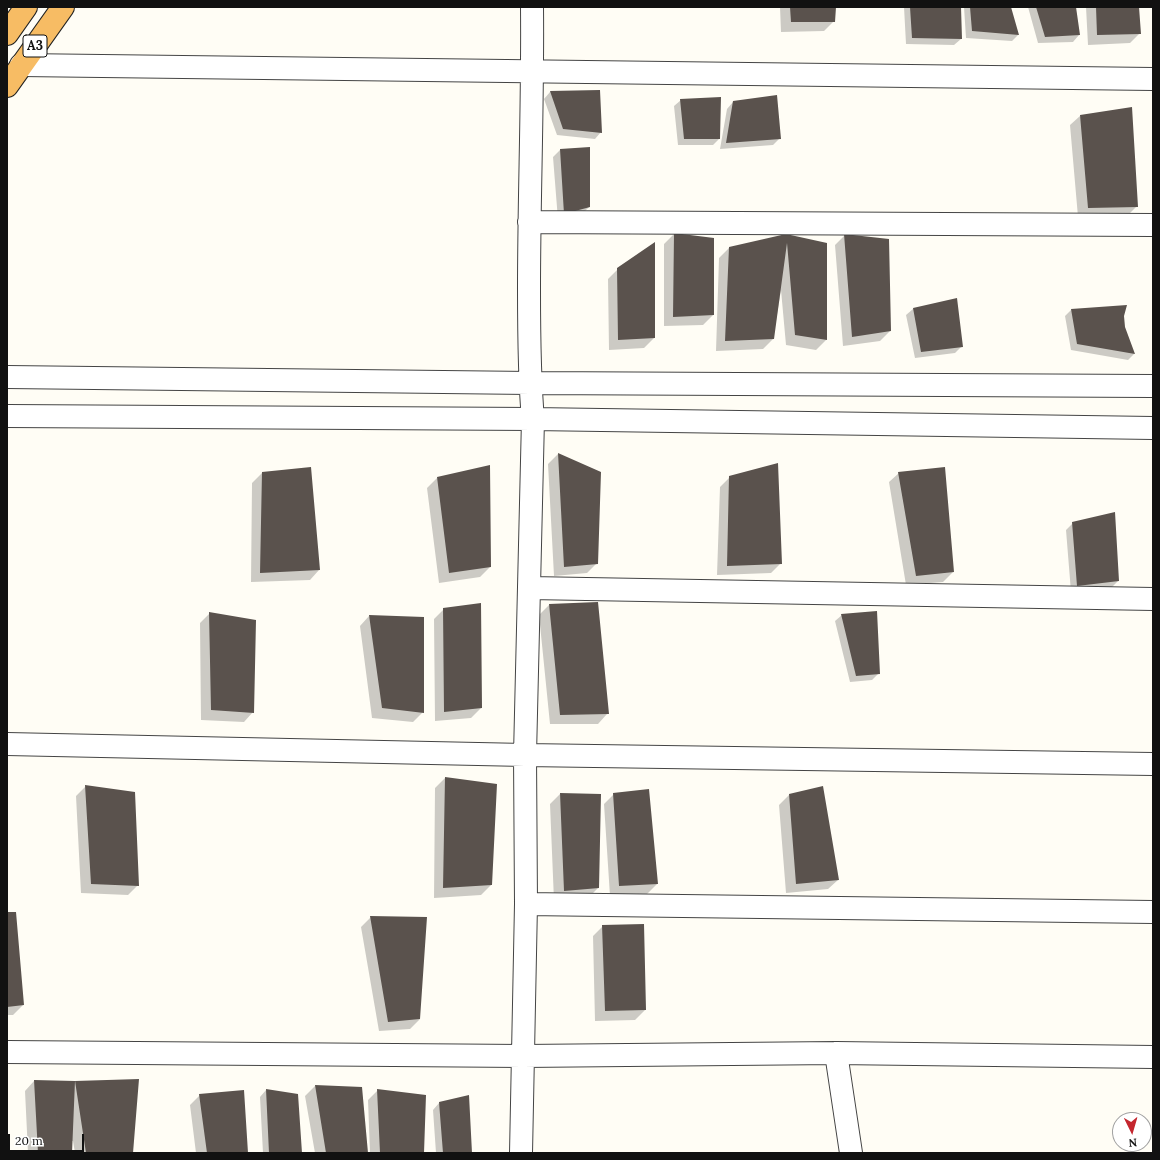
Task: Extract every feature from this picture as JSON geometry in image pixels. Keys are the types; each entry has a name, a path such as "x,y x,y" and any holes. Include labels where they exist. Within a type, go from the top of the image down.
{"highway":[{"name":"A3","path":"7,34 26,7"},
{"name":"A3","path":"7,86 63,7"}],"street":[{"path":"521,1153 526,904 525,755 533,419 530,383 529,222 532,7"},
{"path":"21,65 1153,79"},
{"path":"529,222 1153,225"},
{"path":"7,377 530,383 1153,386"},
{"path":"7,416 533,419 1153,428"},
{"path":"530,588 1153,599"},
{"path":"7,744 525,755 1153,764"},
{"path":"526,904 1153,912"},
{"path":"7,1052 523,1056 836,1053 1153,1057"},
{"path":"836,1053 851,1153"}],"building":[{"path":"790,7 836,7 835,22 791,22"},
{"path":"910,7 961,7 962,39 912,38"},
{"path":"970,7 1011,7 1019,35 972,31"},
{"path":"1036,7 1076,7 1080,35 1045,37"},
{"path":"1096,7 1139,7 1141,34 1097,35"},
{"path":"600,90 602,133 563,129 550,91"},
{"path":"777,95 781,139 726,143 733,101"},
{"path":"721,97 720,139 684,139 680,99"},
{"path":"1132,107 1138,207 1088,208 1080,115"},
{"path":"590,147 590,207 564,214 560,149"},
{"path":"674,233 714,238 714,315 673,317"},
{"path":"786,234 827,243 827,340 795,335 787,243 774,339 725,341 729,247"},
{"path":"844,234 889,239 891,331 852,337"},
{"path":"655,242 655,338 618,340 617,268"},
{"path":"957,298 963,347 921,352 913,308"},
{"path":"1127,305 1124,316 1125,327 1135,354 1077,344 1071,309"},
{"path":"558,453 601,472 598,564 564,567"},
{"path":"778,463 782,564 727,566 729,476"},
{"path":"490,465 491,567 449,573 437,477"},
{"path":"311,467 320,570 260,573 262,472"},
{"path":"945,467 954,572 916,576 898,472"},
{"path":"1115,512 1119,581 1077,586 1072,522"},
{"path":"598,602 609,714 560,715 549,604"},
{"path":"481,603 482,708 444,712 443,608"},
{"path":"877,611 880,674 856,676 841,614"},
{"path":"209,612 256,620 254,713 211,710"},
{"path":"369,615 424,617 424,713 382,708"},
{"path":"445,777 497,784 492,885 443,888"},
{"path":"85,785 135,792 139,886 91,884"},
{"path":"823,786 839,880 796,884 789,794"},
{"path":"649,789 658,884 619,886 613,793"},
{"path":"560,793 601,794 599,888 564,891"},
{"path":"7,912 16,912 24,1005 7,1007"},
{"path":"370,916 427,917 420,1019 388,1022"},
{"path":"644,924 646,1010 605,1011 602,925"},
{"path":"139,1079 133,1153 86,1153 75,1081"},
{"path":"34,1080 75,1081 72,1153 38,1153"},
{"path":"315,1085 362,1087 368,1153 326,1153"},
{"path":"266,1089 298,1094 302,1153 269,1153"},
{"path":"377,1089 426,1095 424,1153 380,1153"},
{"path":"244,1090 248,1153 207,1153 199,1094"},
{"path":"469,1095 472,1153 443,1153 439,1102"}]}
